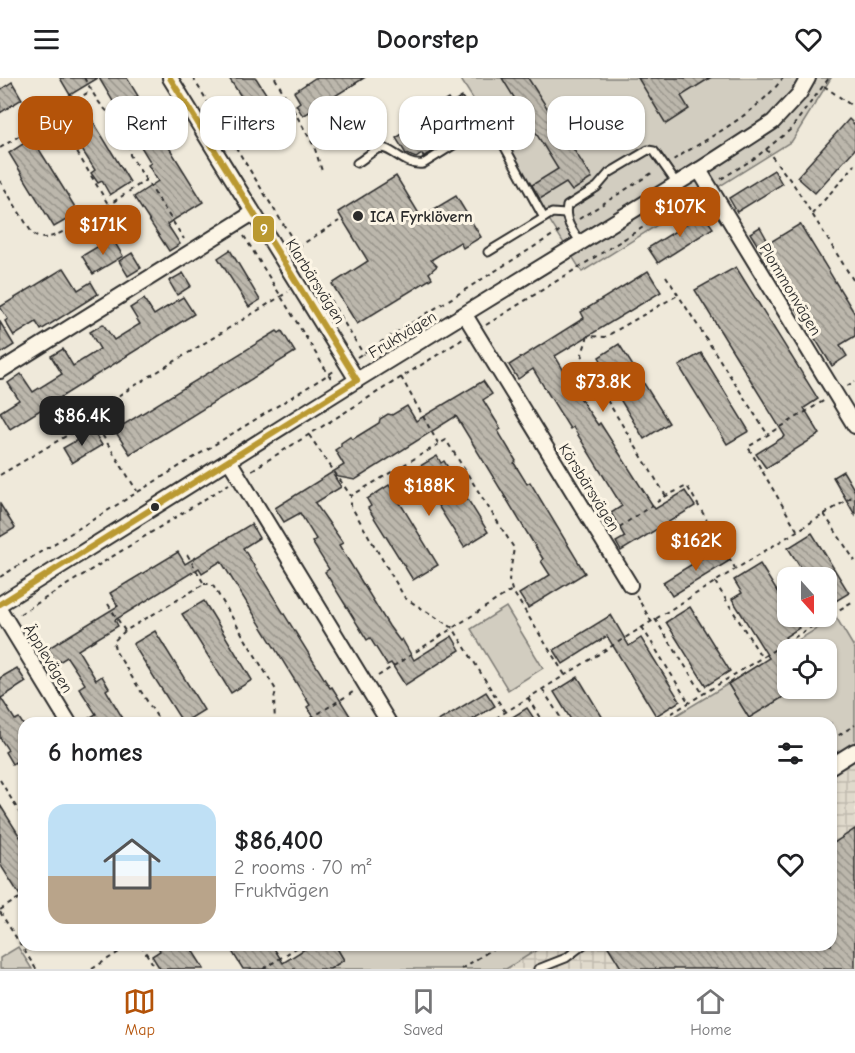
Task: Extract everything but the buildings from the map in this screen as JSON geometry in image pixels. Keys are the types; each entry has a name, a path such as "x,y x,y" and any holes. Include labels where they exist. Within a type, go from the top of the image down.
{"street":[{"name":"Klarbärsvägen","path":"170,78 357,380"},
{"name":"Fruktvägen","path":"0,604 230,462 357,380 699,170 772,122 799,94 808,78"},
{"name":"Plommonvägen","path":"699,170 855,426"},
{"path":"0,371 253,213"},
{"name":"Körsbärsvägen","path":"465,315 630,585"},
{"path":"230,462 385,717"},
{"name":"Äpplevägen","path":"4,616 65,717"},
{"path":"837,762 855,751"}],"lane":[{"path":"357,163 380,148 387,148 405,162 423,164 484,126 502,142 544,218"},
{"path":"581,243 569,225 565,214 567,206 597,187 609,173 648,150 654,151 677,184"},
{"path":"488,252 552,213 565,214"},
{"path":"538,969 566,958 575,951"}],"path":[{"path":"84,78 102,106 123,127 129,141 130,155 191,252"},
{"path":"194,78 364,353 372,371"},
{"path":"275,78 314,146 321,171"},
{"path":"0,577 740,118 763,100 783,78"},
{"path":"4,616 240,478 766,150 790,130 829,78"},
{"path":"824,86 855,108"},
{"path":"82,96 92,90"},
{"path":"0,148 18,137"},
{"path":"76,150 108,204"},
{"path":"766,150 794,185 855,283"},
{"path":"812,214 855,165"},
{"path":"0,181 32,233 36,237 43,238 60,233 146,180"},
{"path":"298,247 339,221"},
{"path":"236,224 340,392"},
{"path":"666,276 768,435"},
{"path":"0,475 93,420 108,402 298,286"},
{"path":"666,496 592,378 582,354 588,336 605,337 678,295"},
{"path":"401,378 439,445"},
{"path":"798,530 748,447 855,381"},
{"path":"93,420 137,491"},
{"path":"309,435 351,496 351,506 405,598 453,628 505,712"},
{"path":"351,496 446,440 514,548 509,580 512,590 566,675"},
{"path":"602,538 666,496 687,486 736,569"},
{"path":"497,717 855,495"},
{"path":"824,514 855,561"},
{"path":"187,554 204,584"},
{"path":"715,582 762,658"},
{"path":"157,717 116,652 113,642 124,631 204,584 212,584 276,690 275,717"},
{"path":"630,585 651,621"},
{"path":"313,717 512,590"},
{"path":"666,717 855,600"},
{"path":"108,604 124,631"},
{"path":"655,619 703,694"},
{"path":"642,627 689,703"},
{"path":"542,689 560,717"},
{"path":"528,698 539,717"},
{"path":"837,736 855,725"},
{"path":"0,780 18,810"},
{"path":"18,899 0,911 18,940"},
{"path":"25,951 36,969"},
{"path":"92,969 120,951"},
{"path":"145,951 156,969"},
{"path":"263,969 292,951"},
{"path":"461,969 490,951"}],"shaded area":[{"path":"460,78 831,78 792,141 582,272 505,150 535,150 535,96 471,96"},
{"path":"506,607 543,668 508,690 471,629"},
{"path":"837,619 855,649 855,751 837,762 837,717 751,717 780,699 837,699 837,639 800,639 820,627 837,627"},
{"path":"728,684 748,717 676,717"},
{"path":"855,751 855,969 506,969 535,951 837,951 837,762"},
{"path":"18,947 18,951 21,951 32,969 0,969 0,958"},
{"path":"339,951 535,951 506,969 330,969 344,960"}],"transit line":[{"name":"9","path":"170,78 357,380"},
{"name":"9","path":"0,604 357,380"}],"place":[{"name":"ICA Fyrklövern","path":"358,216"}]}
